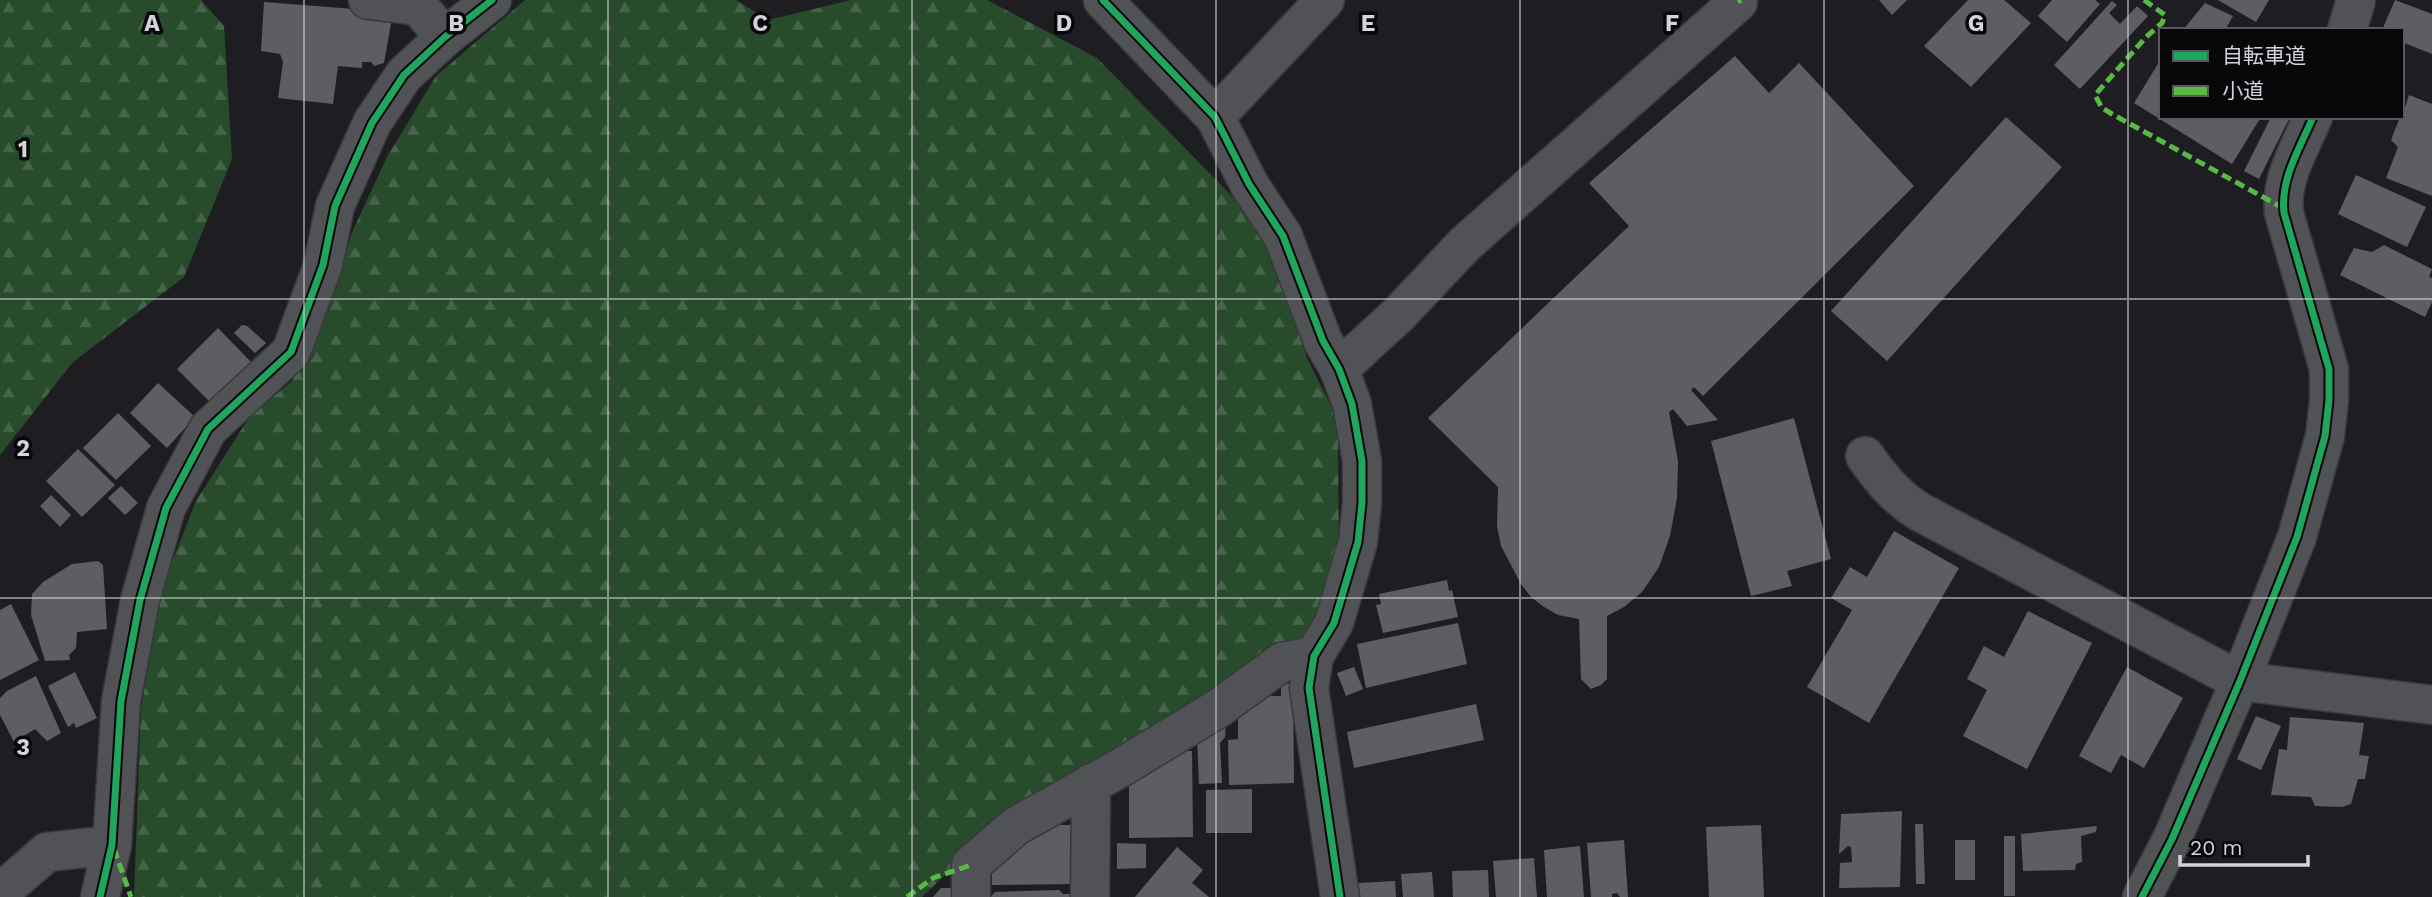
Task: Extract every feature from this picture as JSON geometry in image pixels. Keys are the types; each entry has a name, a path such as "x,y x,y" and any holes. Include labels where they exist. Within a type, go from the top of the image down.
{"street":[{"path":"368,0 418,6 445,37"},
{"path":"100,897 113,845 121,701 140,600 166,508 208,429 291,352 323,265 335,206 372,123 404,75 445,37 492,0"},
{"path":"1103,0 1215,117 1249,184 1283,236 1323,341 1339,369 1352,404 1362,461 1358,542 1334,623 1314,656 1309,688 1340,897"},
{"path":"1215,117 1325,0"},
{"path":"2348,28 2356,0"},
{"path":"1339,369 1398,315 1465,244 1738,2"},
{"path":"2142,897 2172,839 2240,681 2297,537 2326,424 2329,369 2282,198 2285,184 2312,119"},
{"path":"1865,456 1879,477 1899,498 1920,512 2240,681 2432,705"},
{"path":"971,897 971,865 1016,826 1122,767 1219,708 1282,662 1314,656"},
{"path":"1090,897 1091,783"},
{"path":"0,893 47,852 113,845"}],"green space":[{"path":"0,0 201,0 224,26 232,159 184,277 73,362 0,455"},
{"path":"525,0 736,0 768,20 851,0 987,0 1097,58 1266,231 1307,358 1338,420 1339,561 1310,631 1250,679 967,854 922,897 134,897 141,708 162,587 196,501 250,416 292,381 324,315 353,230 387,157 436,76"}],"building":[{"path":"1879,0 1907,0 1892,15"},
{"path":"1968,0 2004,0 2031,23 1971,87 1924,46"},
{"path":"2052,0 2095,0 2100,4 2067,42 2038,16"},
{"path":"2218,0 2269,0 2256,22"},
{"path":"2395,0 2432,14 2432,54 2404,43 2404,28 2383,28"},
{"path":"2112,1 2117,5 2109,13 2120,24 2137,6 2148,16 2080,89 2054,65"},
{"path":"264,2 393,12 384,63 374,66 371,62 362,62 362,68 338,66 333,104 278,98 283,62 280,54 261,51"},
{"path":"2205,3 2233,16 2226,28 2185,28"},
{"path":"1735,56 1769,93 1799,63 1914,186 1703,396 1694,387 1691,390 1718,420 1687,426 1673,409 1669,412 1678,461 1677,498 1670,536 1659,567 1642,592 1624,607 1607,616 1607,679 1591,689 1581,679 1579,619 1558,615 1544,607 1531,597 1521,584 1501,546 1497,526 1498,487 1428,418 1629,226 1589,183"},
{"path":"2159,62 2159,119 2134,103"},
{"path":"2409,95 2432,104 2432,196 2386,178 2398,147 2391,140 2399,119 2404,119"},
{"path":"2006,117 2062,167 1887,361 1831,311"},
{"path":"2160,119 2260,119 2232,164"},
{"path":"2270,119 2289,119 2259,179 2244,171"},
{"path":"2356,175 2426,207 2407,247 2338,214"},
{"path":"2384,245 2432,269 2429,277 2432,278 2432,302 2425,317 2340,275 2354,248 2372,252"},
{"path":"242,325 247,326 266,343 255,353 234,333"},
{"path":"218,328 251,362 211,403 177,369"},
{"path":"158,383 195,417 167,448 130,413"},
{"path":"118,413 151,446 116,480 83,448"},
{"path":"1794,418 1831,559 1787,571 1792,586 1751,596 1711,441"},
{"path":"78,449 115,485 82,517 46,481"},
{"path":"121,486 138,503 125,515 108,498"},
{"path":"51,495 71,515 60,527 40,506"},
{"path":"1894,531 1959,568 1869,723 1807,687 1852,610 1831,598 1850,567 1867,577"},
{"path":"98,561 103,565 107,629 77,632 76,648 69,655 70,660 45,661 31,615 32,594 43,582 72,564"},
{"path":"1447,580 1458,617 1383,633 1376,605 1381,604 1379,594"},
{"path":"11,604 39,660 0,680 0,610"},
{"path":"2028,611 2092,643 2027,769 1963,736 1987,690 1967,679 1984,646 2004,657"},
{"path":"1458,623 1467,664 1366,688 1357,644"},
{"path":"1354,667 1363,689 1346,696 1337,673"},
{"path":"2127,667 2183,698 2144,768 2121,755 2111,773 2079,756"},
{"path":"75,672 97,718 76,728 74,723 68,727 48,686"},
{"path":"36,676 61,733 47,741 35,729 14,742 0,715 0,698 7,691"},
{"path":"1281,684 1293,684 1294,783 1229,785 1228,740 1238,739 1238,710 1262,696 1281,696"},
{"path":"1476,704 1484,740 1354,768 1347,732"},
{"path":"2256,716 2281,726 2261,770 2237,759"},
{"path":"2290,717 2364,723 2359,755 2369,756 2365,779 2358,779 2351,804 2342,807 2315,806 2311,797 2271,795 2279,749 2287,750"},
{"path":"1226,720 1225,737 1220,743 1222,783 1199,784 1197,739"},
{"path":"1175,751 1192,751 1193,837 1129,838 1129,779"},
{"path":"1252,789 1252,833 1206,833 1206,790"},
{"path":"1902,811 1900,887 1839,888 1840,863 1852,862 1851,847 1848,846 1839,854 1841,814"},
{"path":"1915,824 1923,824 1925,884 1916,884"},
{"path":"1052,825 1077,825 1077,884 992,885 992,872 1033,833 1046,832"},
{"path":"1761,825 1764,897 1709,897 1706,827"},
{"path":"2097,826 2096,832 2081,836 2082,862 2076,864 2075,870 2023,871 2021,834"},
{"path":"2004,836 2015,836 2015,896 2004,896"},
{"path":"1624,840 1628,897 1620,897 1617,893 1612,894 1612,897 1591,897 1587,843"},
{"path":"1955,840 1975,840 1975,880 1955,880"},
{"path":"1117,843 1146,844 1146,868 1117,869"},
{"path":"1580,846 1584,897 1547,897 1544,850"},
{"path":"1177,847 1203,870 1192,883 1209,897 1135,897"},
{"path":"1534,858 1537,897 1496,897 1493,861"},
{"path":"1488,870 1489,897 1453,897 1452,871"},
{"path":"1432,872 1434,897 1403,897 1401,874"},
{"path":"1395,881 1396,897 1358,897 1358,883"},
{"path":"941,888 952,888 951,897 933,897"},
{"path":"1059,890 1063,894 1070,894 1070,897 990,897 995,892"}],"marked path":[{"path":"2144,0 2165,15 2162,23 2146,37 2095,95 2102,108 2283,208"},
{"path":"114,849 131,897"},
{"path":"907,897 933,878 971,865"}],"cycle path":[{"path":"100,897 112,845 121,701 140,600 166,508 208,429 291,352 323,265 335,206 372,123 404,75 445,37 492,0"},
{"path":"1103,0 1215,117 1249,184 1283,236 1323,341 1339,369 1352,404 1362,461 1358,542 1334,623 1314,656 1309,688 1340,897"},
{"path":"2142,897 2172,839 2240,681 2297,537 2325,436 2329,369 2284,213 2288,176 2312,119"}]}
